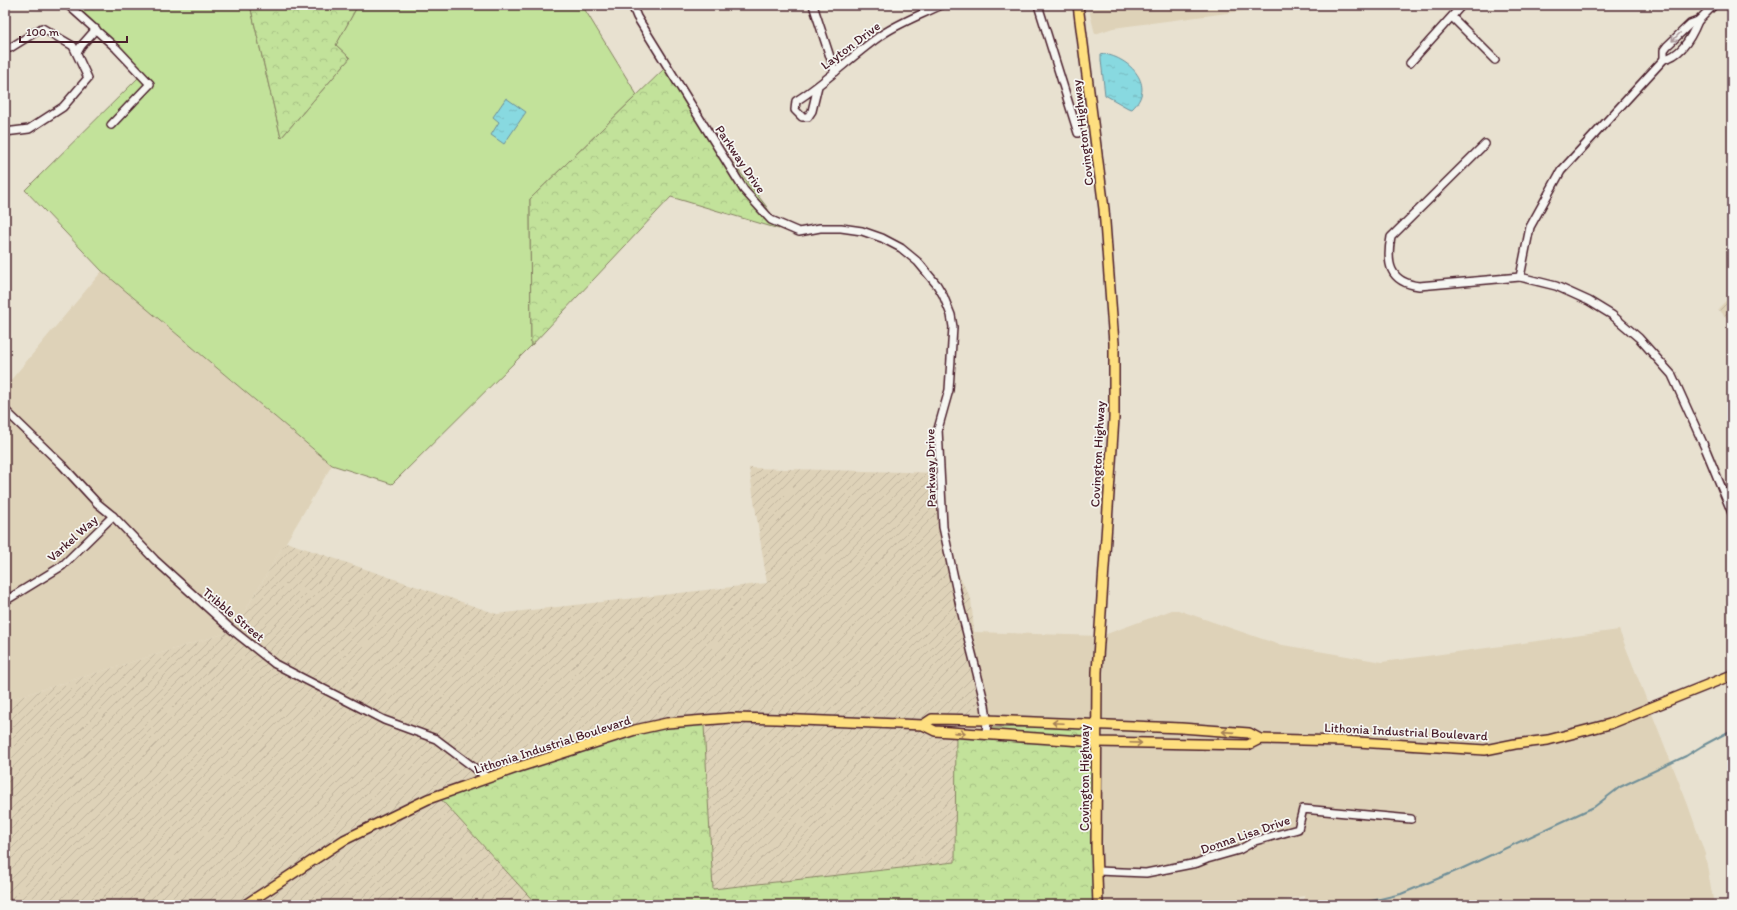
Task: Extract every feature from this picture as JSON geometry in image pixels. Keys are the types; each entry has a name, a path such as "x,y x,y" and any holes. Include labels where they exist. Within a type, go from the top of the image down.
{"main road":[{"name":"Covington Highway","path":"1078,5 1085,48 1104,209 1114,343 1114,418 1097,672 1098,905"},
{"name":"Lithonia Industrial Boulevard","path":"922,725 932,719 1182,728 1249,733 1260,739 1342,741 1485,750 1515,744 1548,740 1610,724 1732,675"},
{"name":"Lithonia Industrial Boulevard","path":"245,905 357,833 428,799 604,738 667,724 731,718 922,725 935,731 1097,742 1248,745 1260,739"}],"street":[{"path":"68,5 96,29 150,84 111,125"},
{"name":"Parkway Drive","path":"632,5 637,17 744,190 771,220 799,232 820,228 841,228 862,231 882,238 901,248 918,262 937,285 943,295 951,315 952,327 949,390 938,429 943,527 987,720 986,735"},
{"path":"813,5 835,72"},
{"name":"Layton Drive","path":"818,86 884,33 941,5"},
{"path":"1038,5 1078,133"},
{"path":"1410,63 1462,5"},
{"path":"1520,277 1530,227 1561,171 1664,59 1671,58 1692,35 1698,21 1714,5"},
{"path":"1452,17 1495,60"},
{"path":"1664,59 1664,50 1667,46 1690,24 1698,21"},
{"path":"5,48 10,48 42,28 73,46 88,78 63,107 29,129 5,132"},
{"path":"77,53 81,46 96,29"},
{"path":"1485,144 1391,237 1388,252 1390,266 1396,278 1408,285 1419,286 1520,277 1556,286 1589,301 1612,315 1639,338 1672,375 1706,450 1732,513"},
{"name":"Tribble Street","path":"5,410 62,465 97,503 113,516 155,560 225,624 275,664 384,720 436,739 488,778"},
{"name":"Varkel Way","path":"5,601 62,566 113,516"},
{"name":"Donna Lisa Drive","path":"1097,871 1146,873 1197,863 1239,850 1255,841 1298,829 1303,809 1411,820"}],"shaded area":[{"path":"1088,5 1288,5 1113,28 1095,34"},
{"path":"102,271 332,465 233,631 5,701 5,387"},
{"path":"1732,294 1732,323 1718,309"},
{"path":"749,468 943,473 948,554 971,599 981,703 956,729 955,862 713,889 704,725 437,795 537,905 5,905 5,701 233,631 286,542 497,614 767,583"},
{"path":"1172,610 1178,610 1277,644 1382,662 1619,630 1688,805 1705,854 1714,905 1305,905 1304,896 1257,905 1102,905 1097,843 1101,758 956,729 981,703 974,632 1101,636"}],"green space":[{"path":"76,5 250,5 281,138 350,58 336,45 358,5 582,5 637,95 530,199 531,346 392,484 332,465 102,271 25,190 144,72"},
{"path":"250,5 358,5 336,45 350,58 281,138"},
{"path":"666,67 682,97 766,206 779,229 671,197 531,346 530,199"},
{"path":"704,725 713,889 955,862 956,729 1097,725 1101,747 1097,843 1102,905 537,905 437,795 619,732"}],"water":[{"path":"1104,54 1123,61 1137,74 1141,83 1142,91 1139,100 1132,109 1105,95 1101,60 1101,55"},
{"path":"506,98 526,112 504,144 491,135 499,122 493,117"}],"waterway":[{"path":"1355,905 1401,894 1461,869 1594,807 1620,787 1686,756 1732,730"}]}
